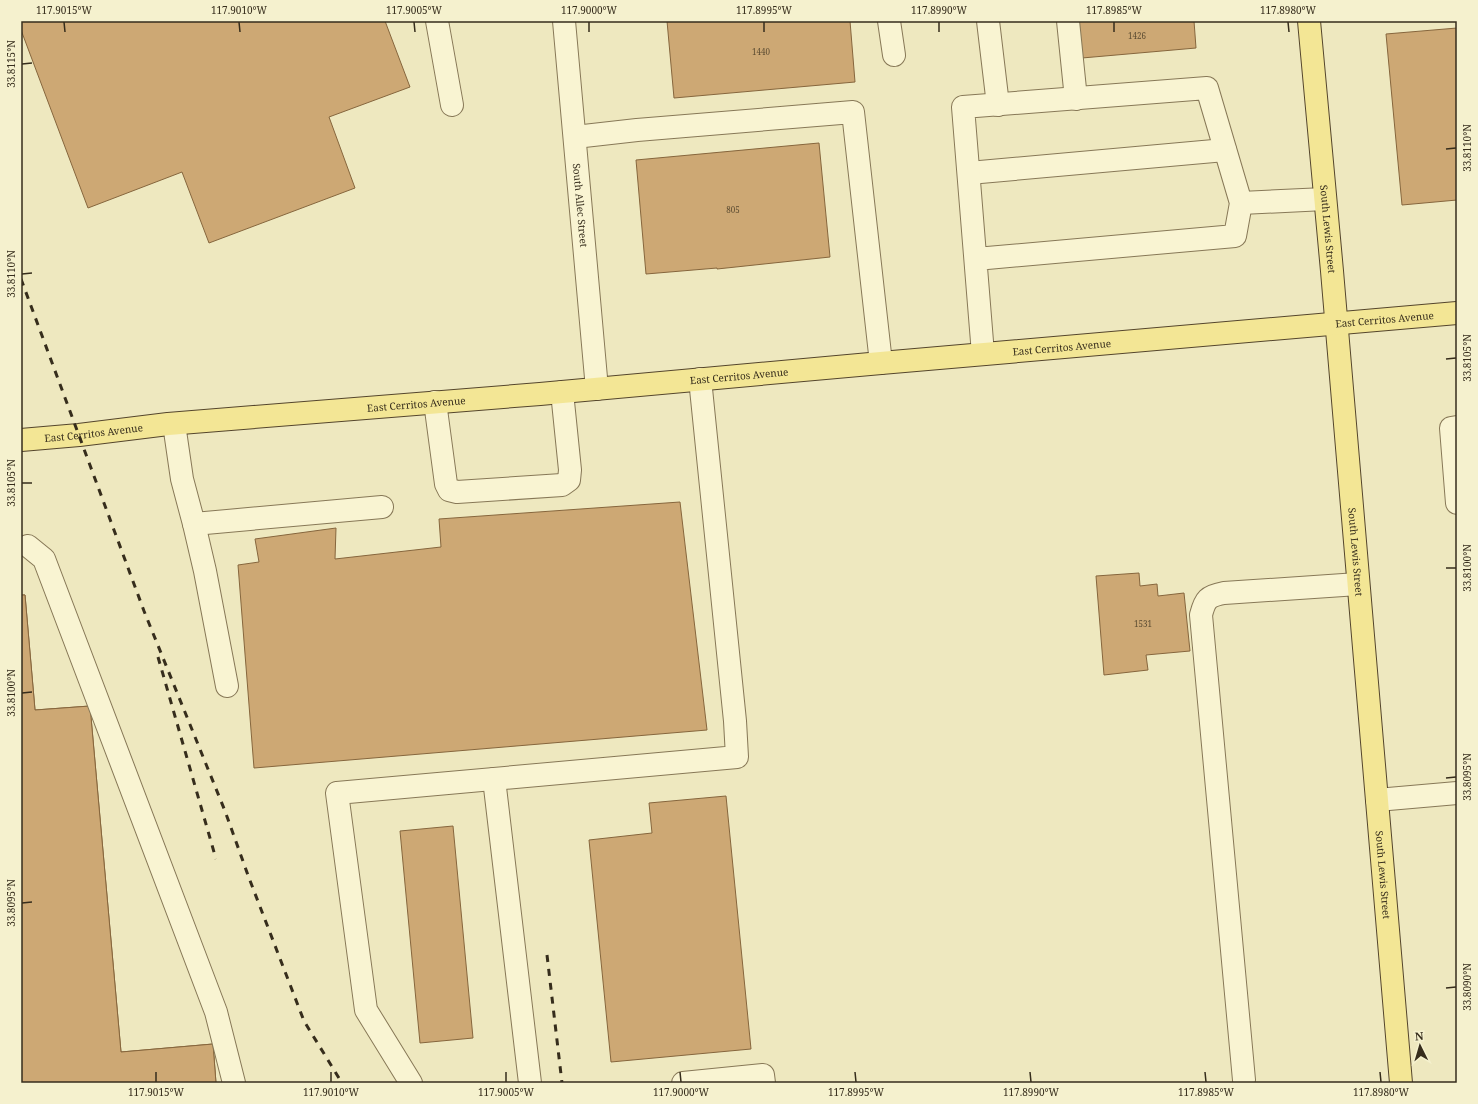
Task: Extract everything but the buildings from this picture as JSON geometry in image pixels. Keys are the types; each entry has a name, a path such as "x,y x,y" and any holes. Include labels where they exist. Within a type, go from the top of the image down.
{"main road":[{"name":"South Lewis Street","path":"1309,21 1377,800 1400,1083"},
{"name":"East Cerritos Avenue","path":"21,440 174,424 597,389 1457,312"}],"street":[{"path":"437,21 452,105"},
{"name":"South Allec Street","path":"564,21 597,389"},
{"path":"889,21 894,55"},
{"path":"988,21 998,105"},
{"path":"1068,21 1076,99"},
{"path":"976,259 1236,236 1241,203 1208,88 964,107 983,354"},
{"path":"575,138 637,130 853,112 881,363"},
{"path":"969,173 1226,150"},
{"path":"1241,203 1325,199"},
{"path":"411,1083 366,1010 337,793 737,758 735,721 700,379"},
{"path":"435,402 446,484 449,490 457,492 562,485 568,480 570,470 562,392"},
{"path":"174,424 182,479 205,571 227,686"},
{"path":"1457,428 1451,428 1457,503"},
{"path":"194,524 382,506"},
{"path":"28,546 44,559 216,1012 234,1083"},
{"path":"1244,1080 1201,615 1208,598 1224,592 1358,584"},
{"path":"494,779 530,1083"},
{"path":"1377,800 1457,793"},
{"path":"683,1083 763,1075 764,1083"}],"railway":[{"path":"21,279 144,611 225,811 304,1021 342,1083"},
{"path":"158,657 216,859"},
{"path":"547,955 562,1083"}]}
